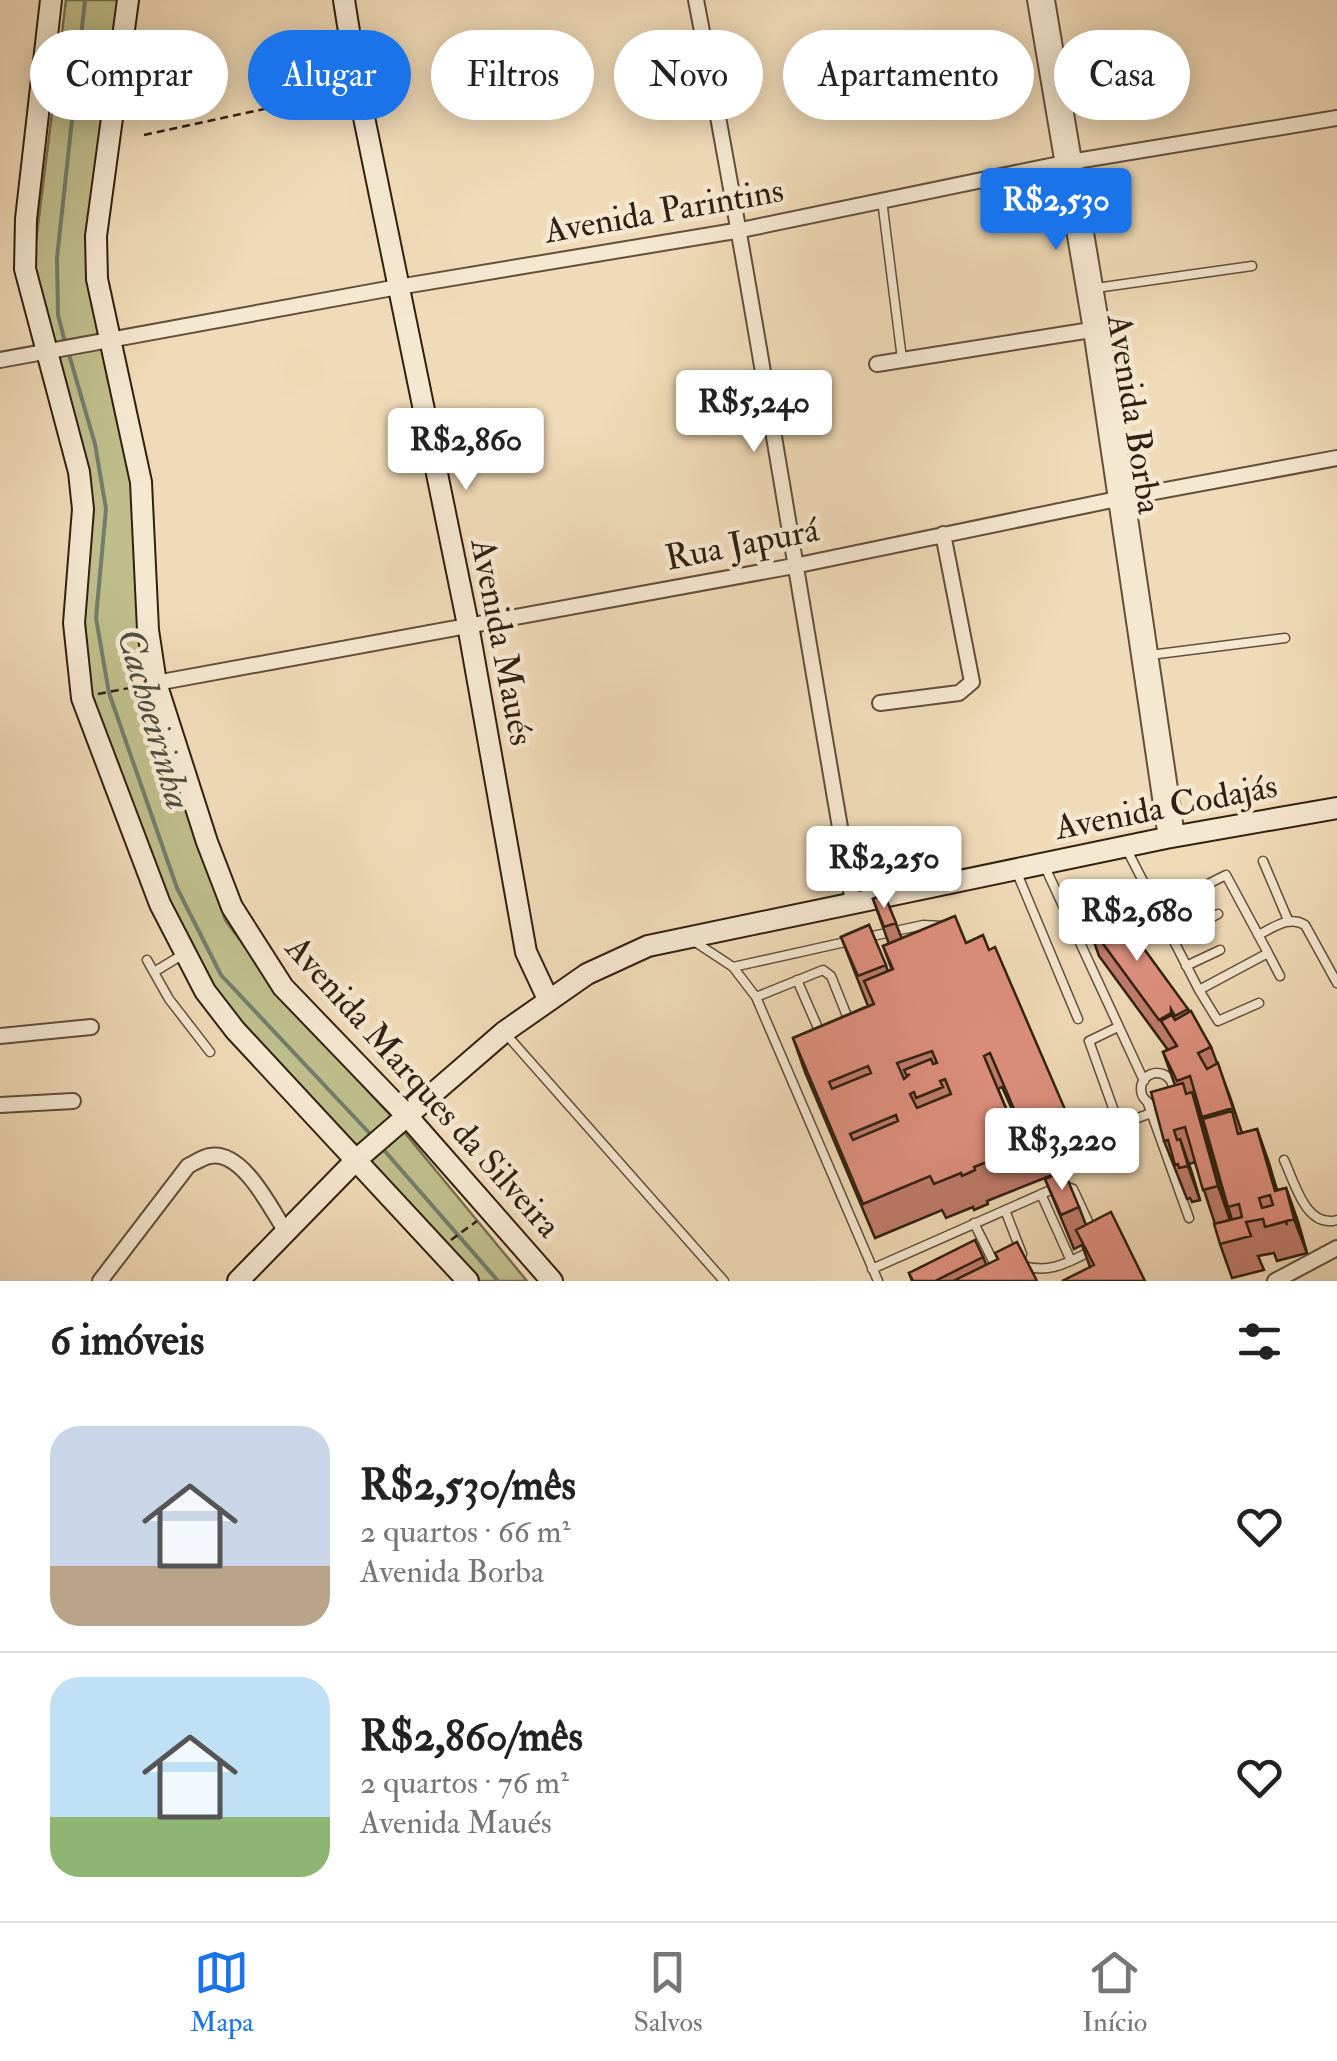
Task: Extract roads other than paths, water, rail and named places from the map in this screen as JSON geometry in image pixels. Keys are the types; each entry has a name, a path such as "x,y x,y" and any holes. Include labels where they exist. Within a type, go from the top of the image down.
{"street":[{"path":"50,0 26,220 25,269 80,472 84,509 74,623 82,698 146,870 205,991 235,1030 361,1156 468,1281"},
{"name":"Avenida Marques da Silveira","path":"128,0 96,236 97,279 106,340 142,482 148,685 232,907 282,986 402,1122 552,1281"},
{"name":"Avenida Maués","path":"344,0 358,88 468,626 526,952 548,999"},
{"path":"696,0 740,230 853,902"},
{"name":"Avenida Borba","path":"1035,0 1096,288 1122,498 1172,837"},
{"name":"Avenida Borba","path":"1047,0 1091,330 1150,655 1172,837"},
{"name":"Avenida Parintins","path":"0,360 398,287 740,230 1069,162 1337,118"},
{"path":"877,364 1091,330"},
{"name":"Rua Japurá","path":"148,685 794,566 1337,458"},
{"path":"880,703 959,693 972,682 942,534"},
{"name":"Avenida Codajás","path":"238,1281 361,1156 504,1032 586,974 648,946 1125,846 1337,808"},
{"path":"0,1036 91,1027"},
{"path":"0,1105 73,1101"},
{"path":"100,1281 188,1166 209,1156 227,1157 246,1172 286,1232"},
{"path":"1275,1281 1337,1248"}],"lane":[{"path":"882,200 902,360"},
{"path":"1096,288 1252,266"},
{"path":"1150,655 1285,638"},
{"path":"1125,846 1170,939 1218,1021 1259,1003"},
{"path":"1263,860 1288,920"},
{"path":"1043,863 1144,1081"},
{"path":"1016,868 1078,1019"},
{"path":"1156,910 1226,875 1280,976"},
{"path":"1170,939 1218,914"},
{"path":"1258,935 1288,920 1305,924 1337,983"},
{"path":"733,967 923,925 946,926 955,931"},
{"path":"689,938 733,967 756,998 878,1281"},
{"path":"1186,966 1220,950"},
{"path":"154,972 186,953"},
{"path":"1199,990 1268,953"},
{"path":"147,960 168,999 210,1052"},
{"path":"756,998 818,971 828,972 848,1015 847,1026 842,1029"},
{"path":"797,980 818,1028 832,1034"},
{"path":"1118,1027 1089,1041 1127,1147"},
{"path":"504,1032 724,1281"},
{"path":"1146,1101 1162,1104 1171,1098 1173,1087 1163,1074 1152,1074 1144,1081 1141,1092 1190,1218"},
{"path":"1119,1125 1152,1113"},
{"path":"1284,1160 1312,1217 1322,1222 1337,1220"},
{"path":"872,1269 1062,1185 1070,1186 1096,1240 1094,1249 1052,1270 1012,1262 981,1268"},
{"path":"1041,1194 1071,1261"},
{"path":"1005,1210 1028,1268"},
{"path":"974,1223 994,1263"},
{"path":"938,1239 944,1252"}],"waterway":[{"name":"Cachoeirinha","path":"65,342 58,315 57,258 85,0"},
{"name":"Cachoeirinha","path":"68,351 95,444 106,509 96,618 109,693 177,888 221,975 374,1138"},
{"name":"Cachoeirinha","path":"383,1149 498,1281"}]}
